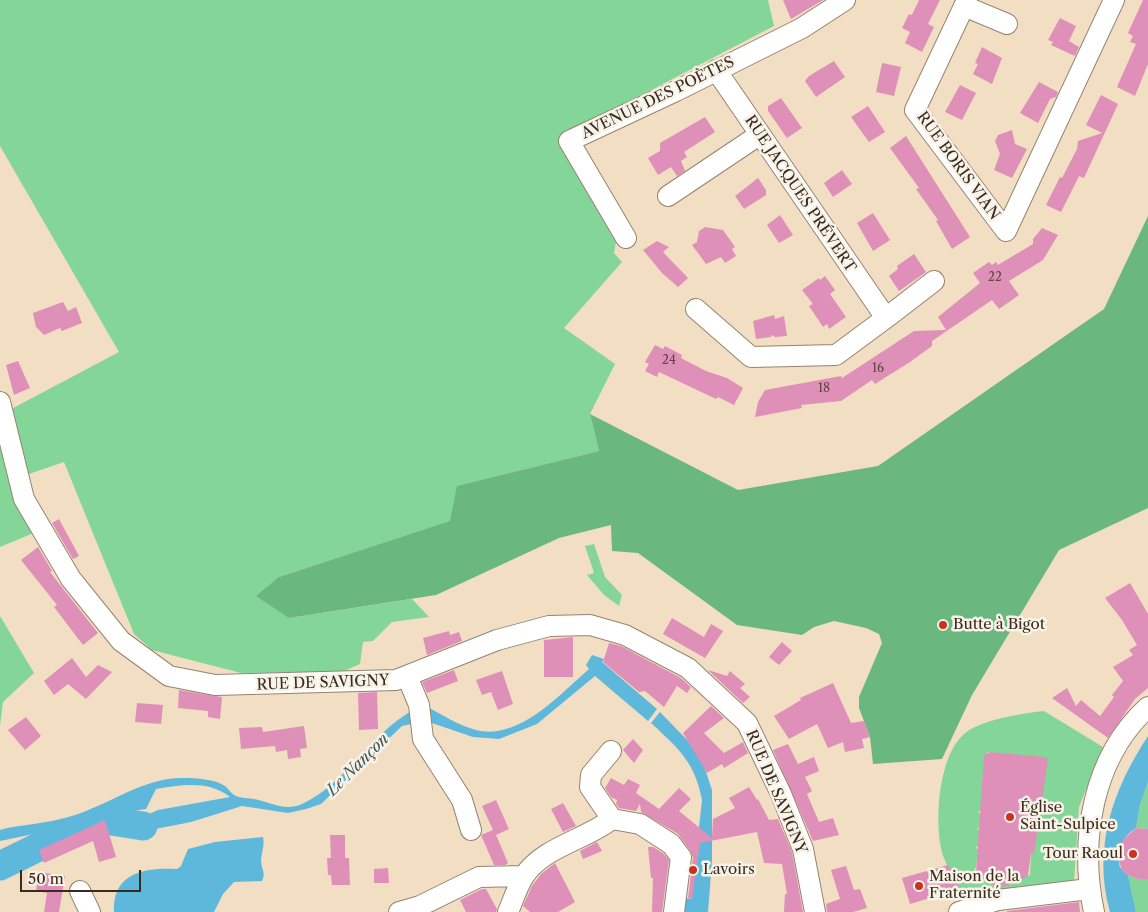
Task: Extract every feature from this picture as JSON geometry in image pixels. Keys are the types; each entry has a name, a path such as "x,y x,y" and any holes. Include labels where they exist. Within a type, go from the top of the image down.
{"street":[{"name":"AVENUE DES POÈTES","path":"626,238 570,141 676,92 716,70 802,28 845,0"},
{"name":"RUE BORIS VIAN","path":"1007,24 965,3 915,110 1006,231 1114,0"},
{"name":"RUE JACQUES PRÉVERT","path":"716,70 886,318"},
{"path":"668,196 759,135"},
{"path":"696,309 751,357 836,355 934,281"},
{"name":"RUE DE SAVIGNY","path":"0,402 24,499 70,579 120,641 169,676 224,685 396,680 497,640 549,626 590,626 625,635 683,665 732,706 747,723 781,794 803,850 815,912"},
{"path":"407,676 420,714 423,739 462,800 471,830"},
{"path":"1094,912 1089,889 1088,836 1093,809 1107,761 1125,732 1148,707"},
{"path":"611,751 591,775 590,787 612,820"},
{"path":"508,912 524,876 542,858 599,830 612,820 640,824 671,844 681,857 674,912"},
{"path":"399,912 420,906 479,877 524,876"},
{"path":"959,912 998,900 1089,889"},
{"path":"80,891 90,912"}],"green space":[{"path":"0,0 768,0 774,26 563,136 618,231 614,253 622,262 564,328 615,364 590,414 599,451 458,486 451,521 279,577 289,618 412,599 429,617 392,622 373,641 363,642 360,664 342,672 241,673 152,650 134,634 64,462 26,475 36,532 0,547 0,415 119,352 0,146"},
{"path":"1148,216 1148,508 1059,550 972,695 942,759 873,764 870,737 859,708 859,697 882,643 879,634 866,628 834,621 814,627 802,635 737,625 638,553 612,551 611,525 559,538 436,595 289,618 256,596 279,577 450,521 457,486 599,451 590,414 738,490 878,466 1104,309"},
{"path":"594,544 605,577 622,595 619,606 604,595 587,575 594,573 585,546"},
{"path":"0,616 34,673 3,702 0,726"},
{"path":"1044,711 1103,747 1079,807 1074,882 969,906 946,864 941,845 939,829 940,793 948,758 955,744 971,729 1014,715","holes":["988,752 991,752 991,754 1003,755 1003,753 1006,756 1025,757 1026,755 1042,759 1045,757 1039,818 1034,834 1037,834 1033,836 1034,854 1031,853 1030,875 1011,882 1011,885 1008,882 993,881 991,884 989,883 990,880 978,869 974,870 978,849 975,848 978,846 980,831 977,828 981,828 982,814 979,811 982,811 984,797 981,795 984,795 985,782 982,780"]},
{"path":"1148,782 1148,829 1136,828 1140,805"},
{"path":"1128,875 1138,879 1148,879 1148,912 1136,912"}],"water":[{"path":"592,655 604,659 602,662 657,709 648,721 595,676 537,724 499,739 473,737 426,721 402,726 321,804 306,809 288,813 242,806 191,822 150,830 105,822 104,817 146,819 149,814 158,810 230,797 213,788 204,786 175,786 156,789 146,809 103,815 58,829 0,841 0,830 69,817 143,786 170,779 194,778 211,780 225,786 238,797 254,799 283,807 302,804 334,782 376,739 406,714 424,705 476,730 492,732 508,729 538,713 565,691 589,669 586,665"},
{"path":"660,712 690,743 704,766 712,790 712,861 708,912 684,912 686,898 691,899 702,800 695,775 690,766 677,748 651,723"},
{"path":"1148,736 1148,782 1140,805 1136,828 1123,840 1118,855 1120,867 1128,875 1136,912 1110,912 1103,865 1109,820 1125,777"},
{"path":"94,821 95,825 39,850 0,871 0,861 35,848 61,832"},
{"path":"263,837 261,862 264,876 262,881 234,882 223,894 214,912 114,912 115,899 119,888 125,880 133,875 154,869 177,869 181,866 188,849 215,842"}],"building":[{"path":"783,0 823,0 791,19"},
{"path":"919,0 940,0 928,24 934,27 922,52 905,43 910,32 902,28 909,14 912,15"},
{"path":"1143,0 1148,0 1148,64 1135,96 1117,87 1136,44 1130,42 1133,36 1128,33"},
{"path":"1060,18 1076,26 1069,41 1079,47 1075,56 1051,45 1053,42 1048,40"},
{"path":"982,47 1002,58 992,84 973,74 978,64 975,63"},
{"path":"834,61 845,77 816,97 805,81 809,76"},
{"path":"882,63 901,67 894,96 876,92"},
{"path":"1039,82 1058,92 1056,97 1050,99 1038,123 1020,113"},
{"path":"960,85 976,93 962,120 945,112"},
{"path":"1101,95 1118,104 1084,178 1079,176 1061,212 1046,205 1077,149 1078,141 1102,133 1086,125"},
{"path":"781,98 802,128 787,138 768,111 768,106"},
{"path":"868,106 885,132 869,142 851,117"},
{"path":"705,117 715,132 684,152 687,157 681,161 685,171 677,176 671,167 658,175 648,158 660,151 660,143"},
{"path":"1012,130 1015,144 1027,149 1012,178 994,170 1000,154 995,141 998,135"},
{"path":"906,136 970,237 952,249 936,221 938,220 916,189 919,188 890,148"},
{"path":"842,170 852,184 833,197 824,183"},
{"path":"758,178 766,190 766,195 744,209 735,196"},
{"path":"873,213 890,240 873,251 857,223"},
{"path":"780,215 793,235 779,243 767,225"},
{"path":"705,227 723,230 735,247 732,249 736,256 725,263 721,257 706,264 692,245 697,242 699,231"},
{"path":"1042,228 1058,235 1043,260 1009,281 1019,295 999,309 992,300 932,341 932,346 910,362 875,384 872,380 841,401 801,405 802,408 755,417 758,402 765,390 841,376 842,378 914,331 946,330 938,317 980,283 973,273 989,262 992,265 996,262 998,265 1033,244 1033,239"},
{"path":"657,241 669,247 663,252 688,278 678,287 662,273 643,250"},
{"path":"914,254 926,272 899,291 889,276 898,269 897,266"},
{"path":"825,276 835,290 830,294 846,317 829,329 827,324 823,327 809,306 813,304 802,290"},
{"path":"63,302 68,311 76,307 82,323 62,331 60,328 44,335 36,327 33,313"},
{"path":"774,315 775,319 784,316 787,336 775,337 772,335 771,337 756,339 753,321"},
{"path":"655,345 663,349 665,346 682,355 681,358 706,371 727,378 743,388 734,405 718,397 716,399 659,372 657,377 645,371 649,364 645,362"},
{"path":"18,361 30,388 14,395 6,365"},
{"path":"59,519 79,556 73,559 52,523"},
{"path":"38,547 52,571 50,572 98,633 83,645 54,607 57,605 21,560"},
{"path":"1130,583 1148,614 1148,688 1135,699 1108,738 1052,698 1067,688 1076,706 1081,700 1100,716 1114,697 1112,695 1123,681 1113,667 1133,655 1129,650 1137,645 1122,620 1105,598"},
{"path":"672,618 704,637 711,624 723,631 705,658 663,634"},
{"path":"449,631 450,635 459,632 462,641 427,655 423,638"},
{"path":"573,637 573,677 544,677 544,640"},
{"path":"782,642 792,651 779,665 769,657"},
{"path":"609,643 621,646 681,678 691,687 687,693 677,686 664,707 645,691 639,692 603,662"},
{"path":"72,658 86,677 98,665 112,672 86,699 68,684 54,695 44,681"},
{"path":"454,670 458,681 427,693 422,682"},
{"path":"708,670 727,676 730,671 745,684 740,688 750,697 743,703"},
{"path":"502,671 513,704 498,710 491,692 482,695 476,680"},
{"path":"833,683 851,723 864,721 870,737 862,739 864,748 845,752 843,742 828,748 817,724 789,739 774,716 801,700 800,698"},
{"path":"179,690 222,697 220,719 208,717 208,711 178,708"},
{"path":"377,692 378,729 359,730 358,693"},
{"path":"137,703 163,705 161,724 135,722"},
{"path":"711,706 724,718 704,733 724,753 743,742 748,753 724,768 722,764 707,773 683,733"},
{"path":"26,717 41,736 25,750 8,730"},
{"path":"304,726 307,748 300,749 301,757 288,759 287,750 276,752 275,746 241,749 239,728 262,727 263,732"},
{"path":"633,739 643,750 634,763 623,750"},
{"path":"788,744 798,764 814,757 819,771 805,777 812,791 807,794 819,822 833,818 839,835 813,841 773,750"},
{"name":"Église Saint-Sulpice","path":"990,752 1045,757 1048,759 1034,854 1031,853 1028,876 1007,886 995,887 976,872 984,755"},
{"path":"611,778 624,785 628,779 640,785 636,793 659,809 679,788 691,799 679,811 712,838 713,819 735,808 729,798 749,787 769,820 778,819 792,852 803,912 784,912 785,894 787,894 782,864 764,863 757,832 700,843 692,899 688,898 693,858 690,850 678,834 641,812 640,804 636,811 619,808 616,804 617,800 611,797 605,788"},
{"path":"496,800 509,829 496,835 508,863 505,865 494,865 481,835 493,830 482,806"},
{"path":"563,803 576,826 563,832 551,809"},
{"path":"105,820 116,857 99,862 93,841 44,863 39,850"},
{"name":"Tour Raoul","path":"1136,828 1148,829 1148,879 1138,879 1128,875 1123,872 1119,862 1121,842"},
{"path":"330,835 345,835 345,858 349,858 350,885 332,885 331,875 328,875 327,858 331,858"},
{"path":"597,842 602,851 583,859 580,851"},
{"path":"648,847 653,847 663,853 669,860 662,912 652,912 653,878 651,878"},
{"path":"555,863 575,902 558,912 530,912 523,906 532,886 541,874"},
{"path":"948,865 960,889 910,904 902,878"},
{"path":"846,866 854,890 860,889 867,908 853,912 827,912 826,904 840,899 831,870"},
{"path":"388,868 389,883 374,883 374,869"},
{"path":"39,872 65,876 59,912 44,912 47,893 36,891"},
{"path":"482,889 486,889 497,909 496,912 466,912 460,900"},
{"path":"1079,902 1080,912 1007,912 1007,911"}],"waterway":[{"name":"Le Nançon","path":"0,866 57,838 105,820 143,826"}],"place":[{"name":"Butte à Bigot","path":"943,625"},
{"name":"Église Saint-Sulpice","path":"1010,817"},
{"name":"Tour Raoul","path":"1133,854"},
{"name":"Lavoirs","path":"693,870"},
{"name":"Maison de la Fraternité","path":"919,886"}]}
